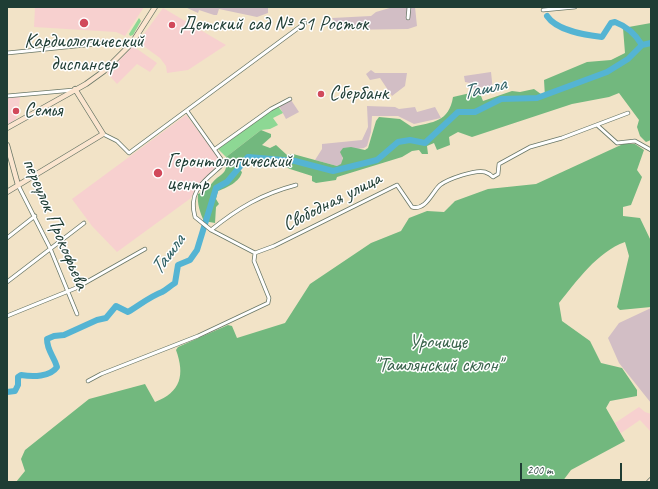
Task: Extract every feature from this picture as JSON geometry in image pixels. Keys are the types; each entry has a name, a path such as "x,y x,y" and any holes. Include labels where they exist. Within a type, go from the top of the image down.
{"street":[{"path":"7,128 104,71 132,43 155,7"},
{"path":"408,18 409,7"},
{"path":"543,10 574,7"},
{"path":"75,89 102,134 117,141 129,153 305,23"},
{"path":"7,53 106,43 132,43"},
{"path":"7,96 75,89"},
{"path":"215,149 271,109 290,99"},
{"path":"88,381 100,374 198,336 268,303 269,298 254,261 255,253 211,230 195,217 193,197 200,185 221,166 221,159 187,111"},
{"name":"Свободная улица","path":"255,253 274,246 397,185 412,207 416,208 427,202 440,185 449,180 477,171 486,172 493,177 498,174 499,164 530,147 562,138 628,113"},
{"path":"597,125 617,143 635,141 651,150"},
{"path":"7,192 102,134"},
{"name":"переулок Прокофьева","path":"7,145 18,185 50,248 69,291 77,314"},
{"path":"211,230 235,210 275,190 296,185"},
{"path":"7,238 35,216"},
{"path":"7,282 84,223"},
{"path":"7,316 69,291 145,250"}],"shaded area":[{"name":"Кардиологический диспансер","path":"35,7 144,7 125,36 116,32 34,27"},
{"path":"185,7 268,7 268,13 257,17 219,9 217,15 214,15 199,10 198,13"},
{"path":"393,7 415,7 417,26 408,29 341,30 332,18 371,16 376,12"},
{"name":"Детский сад № 51 Росток","path":"163,8 226,45 188,70 167,73 166,66 160,58 138,42"},
{"path":"133,46 157,63 150,72 137,64 117,84 107,73"},
{"path":"371,70 375,73 407,73 405,86 392,96 380,78 370,80 366,74"},
{"path":"491,72 493,91 485,91 483,87 472,89 470,83 465,82 464,76"},
{"path":"7,97 20,97 18,115 15,120 7,125"},
{"path":"291,100 299,112 286,119 279,106"},
{"path":"367,106 395,107 399,109 415,107 417,112 435,107 441,118 414,124 398,116 372,116 371,132 367,146 364,148 343,151 342,165 337,166 315,160 322,149 322,144 362,140 368,127"},
{"name":"Геронтологический центр","path":"186,115 220,159 220,163 199,184 191,198 117,252 92,226 72,199"},
{"path":"651,308 651,403 619,363 608,338 619,323"},
{"path":"639,407 645,412 651,414 651,432 640,420 621,433 615,423"}],"green space":[{"path":"139,18 141,21 133,35 130,36 129,34"},
{"path":"651,23 651,140 646,142 640,136 637,127 639,120 619,93 609,97 572,104 472,137 458,132 449,137 450,145 437,150 434,143 427,146 428,154 422,154 419,150 412,151 402,157 337,177 336,180 316,183 312,181 312,176 290,169 276,162 243,164 239,169 242,172 239,179 218,191 216,199 219,204 216,207 215,223 204,221 198,204 198,194 207,189 224,172 226,167 226,157 261,130 271,134 271,137 262,145 270,148 276,145 287,155 293,154 337,166 341,164 343,158 340,152 343,148 351,147 365,150 368,148 376,121 379,117 400,119 412,127 439,120 448,112 453,97 479,91 483,101 512,91 520,92 534,89 545,97 544,80 587,62 611,60 625,53 623,28"},
{"path":"278,106 283,113 273,118 278,125 270,129 261,130 226,157 218,149"},
{"name":"Урочище \"Ташлянский склон\"","path":"623,144 635,144 644,150 637,170 642,177 631,205 623,207 623,216 640,218 651,241 651,307 620,310 617,307 629,256 625,242 605,253 588,268 559,303 562,321 590,341 601,363 622,368 637,390 637,396 610,401 606,408 625,441 571,470 562,482 16,482 25,471 21,459 25,450 89,399 145,384 155,402 164,398 171,393 179,382 180,367 176,350 178,347 228,325 232,326 237,338 285,323 310,284 371,243 401,231 409,218 427,211 444,212 455,201 488,189 536,184"}],"waterway":[{"path":"547,16 564,29 602,37 611,23 615,22 630,31 642,45"},
{"name":"Ташла","path":"7,392 15,391 18,385 18,377 21,375 36,376 46,374 50,373 57,367 48,347 47,339 54,336 64,335 97,320 106,318 116,306 128,312 175,283 178,265 190,260 197,250 216,188 227,182 248,157 295,161 333,171 377,160 398,142 410,140 425,143 458,112 475,112 501,99 537,98 607,72 628,59 642,45 651,43"}],"place":[{"name":"Кардиологический диспансер","path":"84,23"},
{"name":"Детский сад № 51 Росток","path":"172,25"},
{"name":"Сбербанк","path":"321,94"},
{"name":"Семья","path":"16,111"},
{"name":"Геронтологический центр","path":"158,173"}]}
